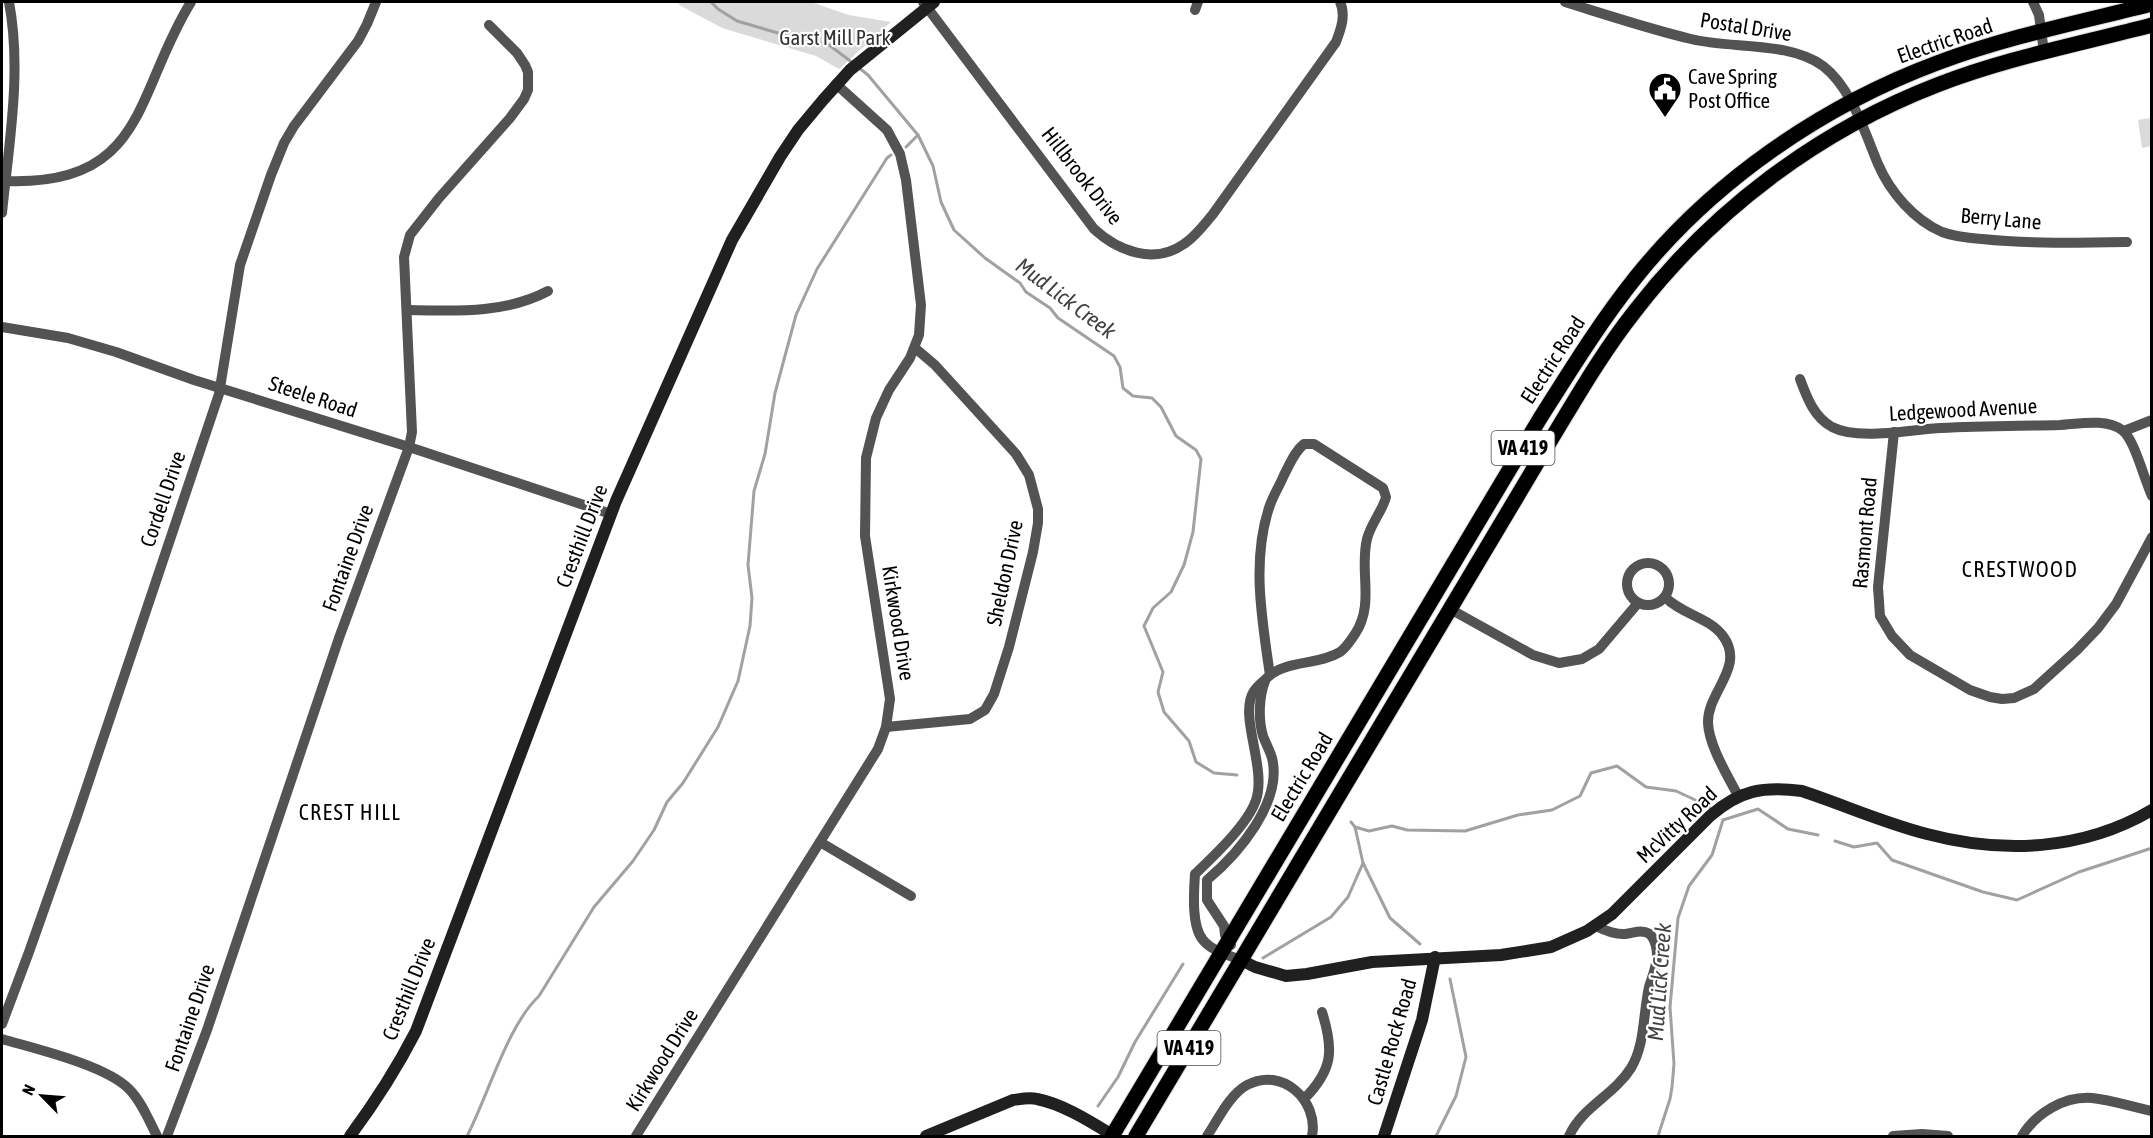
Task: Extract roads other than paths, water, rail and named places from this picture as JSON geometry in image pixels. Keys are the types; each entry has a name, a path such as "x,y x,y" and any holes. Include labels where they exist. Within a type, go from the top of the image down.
{"main road":[{"name":"Electric Road","path":"1113,1136 1539,420 1613,306 1662,248 1725,188 1790,139 1851,102 1936,63 1975,50 2151,4"},
{"name":"Electric Road","path":"1136,1137 1607,349 1657,283 1709,228 1740,201 1815,146 1859,120 1937,84 1979,70 2151,25"}],"street":[{"path":"2,213 16,52 9,2"},
{"path":"5,181 26,181 63,176 96,162 115,148 136,120 166,47 191,2"},
{"name":"Cordell Drive","path":"2,1024 80,806 221,388 240,265 271,175 284,143 294,126 358,41 376,2"},
{"name":"Hillbrook Drive","path":"928,3 1094,229 1104,238 1127,250 1156,254 1185,243 1213,214 1336,42 1343,17 1340,2"},
{"name":"Postal Drive","path":"1565,2 1693,40 1784,51 1800,56 1823,66 1834,76 1851,102 1859,120"},
{"path":"2033,2 2039,15 2044,52"},
{"name":"Cresthill Drive","path":"350,1137 389,1081 416,1031 611,514 732,240 798,130 850,70 928,3"},
{"name":"Fontaine Drive","path":"167,1137 215,1008 339,638 409,447 412,422 404,257 410,235 439,198 510,118 528,90 528,72 525,65 509,44 489,26"},
{"name":"Kirkwood Drive","path":"636,1137 878,749 890,713 865,536 866,458 876,418 920,335 921,305 906,180 900,154 888,130 837,84"},
{"name":"Berry Lane","path":"1859,120 1888,183 1918,216 1942,232 2010,242 2127,242"},
{"path":"407,310 448,311 505,307 548,291"},
{"name":"Steele Road","path":"2,327 68,338 116,352 194,380 409,447 611,514"},
{"name":"Sheldon Drive","path":"886,727 970,718 977,716 989,706 1009,647 1038,523 1034,490 1029,475 1017,454 935,365 915,348"},
{"name":"Ledgewood Avenue","path":"1800,379 1814,412 1833,428 1844,432 1894,432 1939,428 2085,423 2116,426 2124,431"},
{"path":"2151,420 2124,431 2133,443 2151,496"},
{"name":"Rasmont Road","path":"1894,432 1878,586 1880,616 1892,636 1910,655 1970,690 2002,699 2014,698 2034,689 2077,650 2104,620 2124,590 2151,537"},
{"path":"1224,947 1224,926 1207,900 1207,880 1235,854 1250,833 1270,797 1274,772 1260,715 1264,682 1270,675 1261,595 1260,559 1263,532 1270,504 1292,459 1304,444 1314,444 1383,488 1385,502 1371,526 1366,541 1366,606 1358,629 1340,652 1280,669 1270,675 1253,692 1250,705 1251,732 1260,779 1257,799 1251,812 1217,853 1195,874 1193,896 1198,933 1204,942 1224,947 1241,960"},
{"path":"1643,564 1657,565 1668,575 1670,584 1665,597 1653,605 1638,603 1628,592 1627,583 1634,568 1643,564"},
{"path":"1665,597 1716,629 1728,645 1731,662 1729,671 1713,701 1708,720 1709,732 1738,796"},
{"path":"1450,609 1533,655 1559,663 1582,659 1599,649 1638,603"},
{"name":"McVitty Road","path":"1241,960 1255,967 1286,976 1372,962 1534,951 1571,939 1595,926 1629,898 1715,811 1738,796 1753,791 1766,789 1802,791 1928,835 1965,843 2003,846 2083,840 2121,827 2151,810"},
{"path":"820,843 910,896"},
{"path":"1569,1137 1576,1122 1586,1111 1623,1079 1638,1054 1643,1016 1657,962 1656,943 1650,934 1637,931 1619,934 1595,926"},
{"name":"Castle Rock Road","path":"1384,1137 1422,1020 1435,957"},
{"path":"1304,1099 1322,1080 1326,1069 1329,1042 1322,1012"},
{"path":"2,1038 107,1074 130,1090 158,1137"},
{"path":"1207,1137 1231,1100 1247,1085 1267,1080 1291,1086 1304,1099 1313,1121 1312,1137"},
{"path":"926,1137 1013,1100 1026,1098 1035,1098 1064,1109 1113,1136"},
{"path":"2022,1137 2040,1115 2063,1102 2077,1099 2092,1098 2151,1111"},
{"path":"1893,1137 1922,1134 1948,1137"}],"waterway":[{"name":"Mud Lick Creek","path":"711,2 737,21 795,38 829,45 853,63"},
{"name":"Mud Lick Creek","path":"858,67 868,75 918,135 933,166 941,202 954,230 985,258 1020,283 1026,292 1050,308 1058,318 1114,356 1120,367 1123,388 1133,396 1152,398 1161,407 1176,436 1196,450 1201,459 1193,532 1184,565 1171,592 1153,608 1144,626 1163,672 1158,692 1164,712 1189,741 1196,762 1214,773 1237,775"},
{"path":"906,147 918,135"},
{"path":"467,1136 517,1025 539,996 594,907 633,861 654,830 667,802 683,783 718,727 738,681 750,626 752,598 748,565 754,491 765,454 775,393 796,315 817,269 891,155"},
{"name":"Mud Lick Creek","path":"1351,822 1355,827 1369,831 1392,826 1407,830 1465,831 1518,815 1552,810 1580,796 1591,773 1617,766 1646,787 1676,791 1706,805 1713,811"},
{"path":"1723,820 1758,809 1788,829 1818,835"},
{"name":"Mud Lick Creek","path":"1658,1136 1672,1087 1674,1064 1670,1007 1678,918 1689,886 1712,855 1723,820"},
{"path":"1355,827 1363,863 1390,918 1420,944"},
{"path":"1835,841 1854,847 1877,843 1892,860 1983,892 2017,900 2079,872 2152,848"},
{"path":"1263,958 1331,917 1348,897 1363,863"},
{"path":"1098,1106 1118,1077 1135,1042 1183,964"},
{"path":"1436,1136 1456,1096 1466,1057 1450,979"}],"place":[{"name":"Cave Spring Post Office","path":"1665,118"}],"district":[{"name":"CRESTWOOD","path":"2020,569"},
{"name":"CREST HILL","path":"350,812"}],"park label":[{"name":"Garst Mill Park","path":"835,38"}]}
